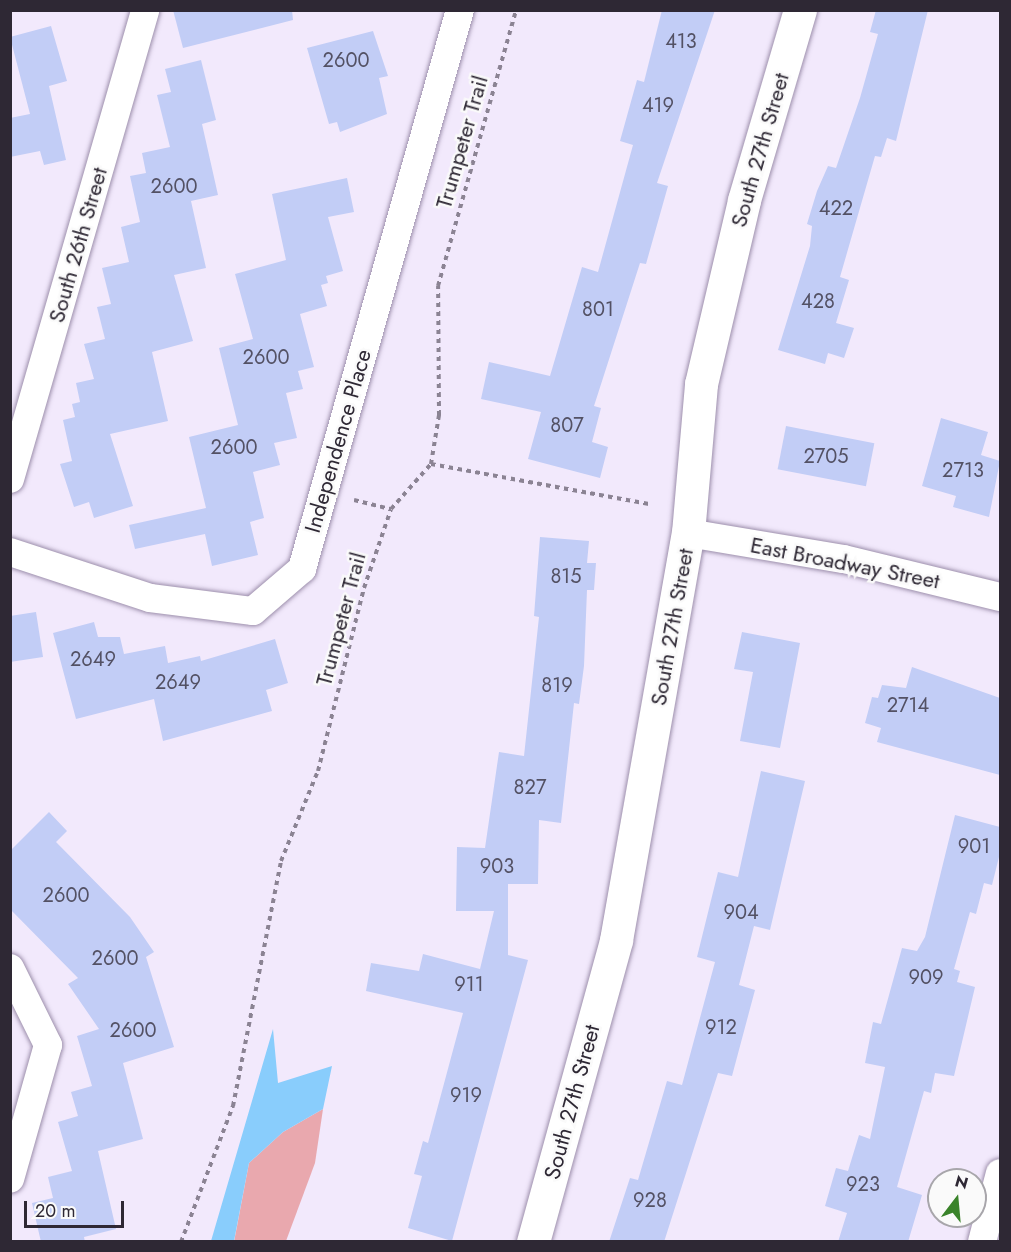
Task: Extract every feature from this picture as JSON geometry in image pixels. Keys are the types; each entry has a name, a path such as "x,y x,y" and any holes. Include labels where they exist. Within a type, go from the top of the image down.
{"street":[{"name":"South 26th Street","path":"10,479 145,10"},
{"name":"Independence Place","path":"10,552 150,598 253,611 302,569 460,10"},
{"name":"South 27th Street","path":"533,1242 616,940 688,533 701,384 744,200 800,10"},
{"name":"East Broadway Street","path":"688,533 844,559 1000,597"},
{"path":"10,968 48,1045 10,1179"},
{"path":"982,1242 1000,1173"}],"path":[{"name":"Trumpeter Trail","path":"181,1242 232,1106 281,861 318,771 364,588 391,509 431,464 439,415 438,286 516,10"},
{"path":"431,464 650,504"},
{"path":"323,493 391,509"}],"shaded area":[{"path":"323,1109 315,1163 286,1241 234,1242 249,1163 283,1132"}],"water":[{"path":"273,1029 278,1083 332,1066 323,1109 283,1132 249,1163 234,1241 211,1241"}],"building":[{"path":"173,10 292,10 293,20 183,48"},
{"path":"662,10 715,10 657,183 668,186 646,264 640,263 594,406 601,408 592,442 608,447 600,478 528,459 541,412 481,399 489,362 550,376 582,267 598,272 633,145 620,141 637,80 644,82"},
{"path":"876,10 928,10 896,141 887,138 881,157 875,156 840,277 849,280 836,323 854,328 844,358 828,353 825,364 778,350 810,246 812,226 807,224 817,191 828,166 836,168 860,98 878,34 870,32"},
{"path":"51,26 67,81 49,86 66,160 44,165 40,151 10,157 10,118 30,114 10,37"},
{"path":"373,31 388,76 379,78 387,114 340,132 337,122 329,124 307,48"},
{"path":"201,60 216,120 202,124 218,195 191,201 206,268 174,275 193,341 152,352 168,421 110,434 133,506 94,518 89,502 74,507 60,464 72,461 63,420 75,417 72,404 80,402 76,383 94,379 84,344 105,339 97,307 111,304 102,268 129,262 121,227 140,222 130,176 146,173 142,153 170,147 157,95 171,92 165,69"},
{"path":"347,178 354,212 328,217 343,271 326,276 328,283 321,285 327,306 300,314 314,367 298,371 303,389 286,393 297,438 274,443 280,465 253,472 264,518 250,522 258,555 212,566 205,534 135,549 129,525 206,508 189,437 238,425 219,348 253,339 235,274 286,260 272,194"},
{"path":"941,418 988,432 981,455 1000,461 989,517 953,507 956,496 922,486"},
{"path":"786,426 874,443 866,486 778,469"},
{"path":"540,537 589,541 587,563 596,563 594,590 587,590 584,666 579,704 574,703 561,823 539,820 538,884 508,884 508,955 528,960 452,1241 408,1228 422,1176 414,1174 423,1141 428,1143 463,1013 366,991 371,963 419,971 423,954 480,969 494,911 456,911 457,847 485,848 499,752 524,756 539,617 534,616"},
{"path":"36,612 43,657 10,662 10,616"},
{"path":"94,622 98,637 120,637 124,654 165,646 168,663 200,656 201,661 275,639 288,683 266,690 272,711 163,741 154,699 76,719 53,633"},
{"path":"742,632 800,643 780,748 740,741 753,672 734,669"},
{"path":"912,667 1000,698 1000,775 877,742 881,728 865,723 872,697 878,698 882,685 906,688"},
{"path":"761,771 805,781 770,930 754,926 739,985 755,990 732,1076 718,1073 664,1242 609,1242 630,1178 638,1180 667,1081 682,1085 715,962 697,957 718,872 738,877"},
{"path":"49,812 67,831 56,842 130,917 154,952 146,957 174,1047 123,1063 143,1139 98,1151 116,1229 84,1237 85,1242 41,1242 32,1203 53,1198 48,1177 72,1171 58,1122 78,1116 71,1092 92,1086 77,1036 99,1029 68,984 78,978 10,909 10,851"},
{"path":"955,815 1000,827 1000,853 992,885 984,883 976,914 970,912 954,969 960,971 957,982 975,987 954,1076 935,1073 931,1093 924,1091 897,1187 922,1195 908,1242 838,1242 847,1213 825,1206 836,1168 848,1171 859,1135 870,1139 885,1067 865,1063 873,1022 881,1024 902,948 917,951 925,937"}]}
